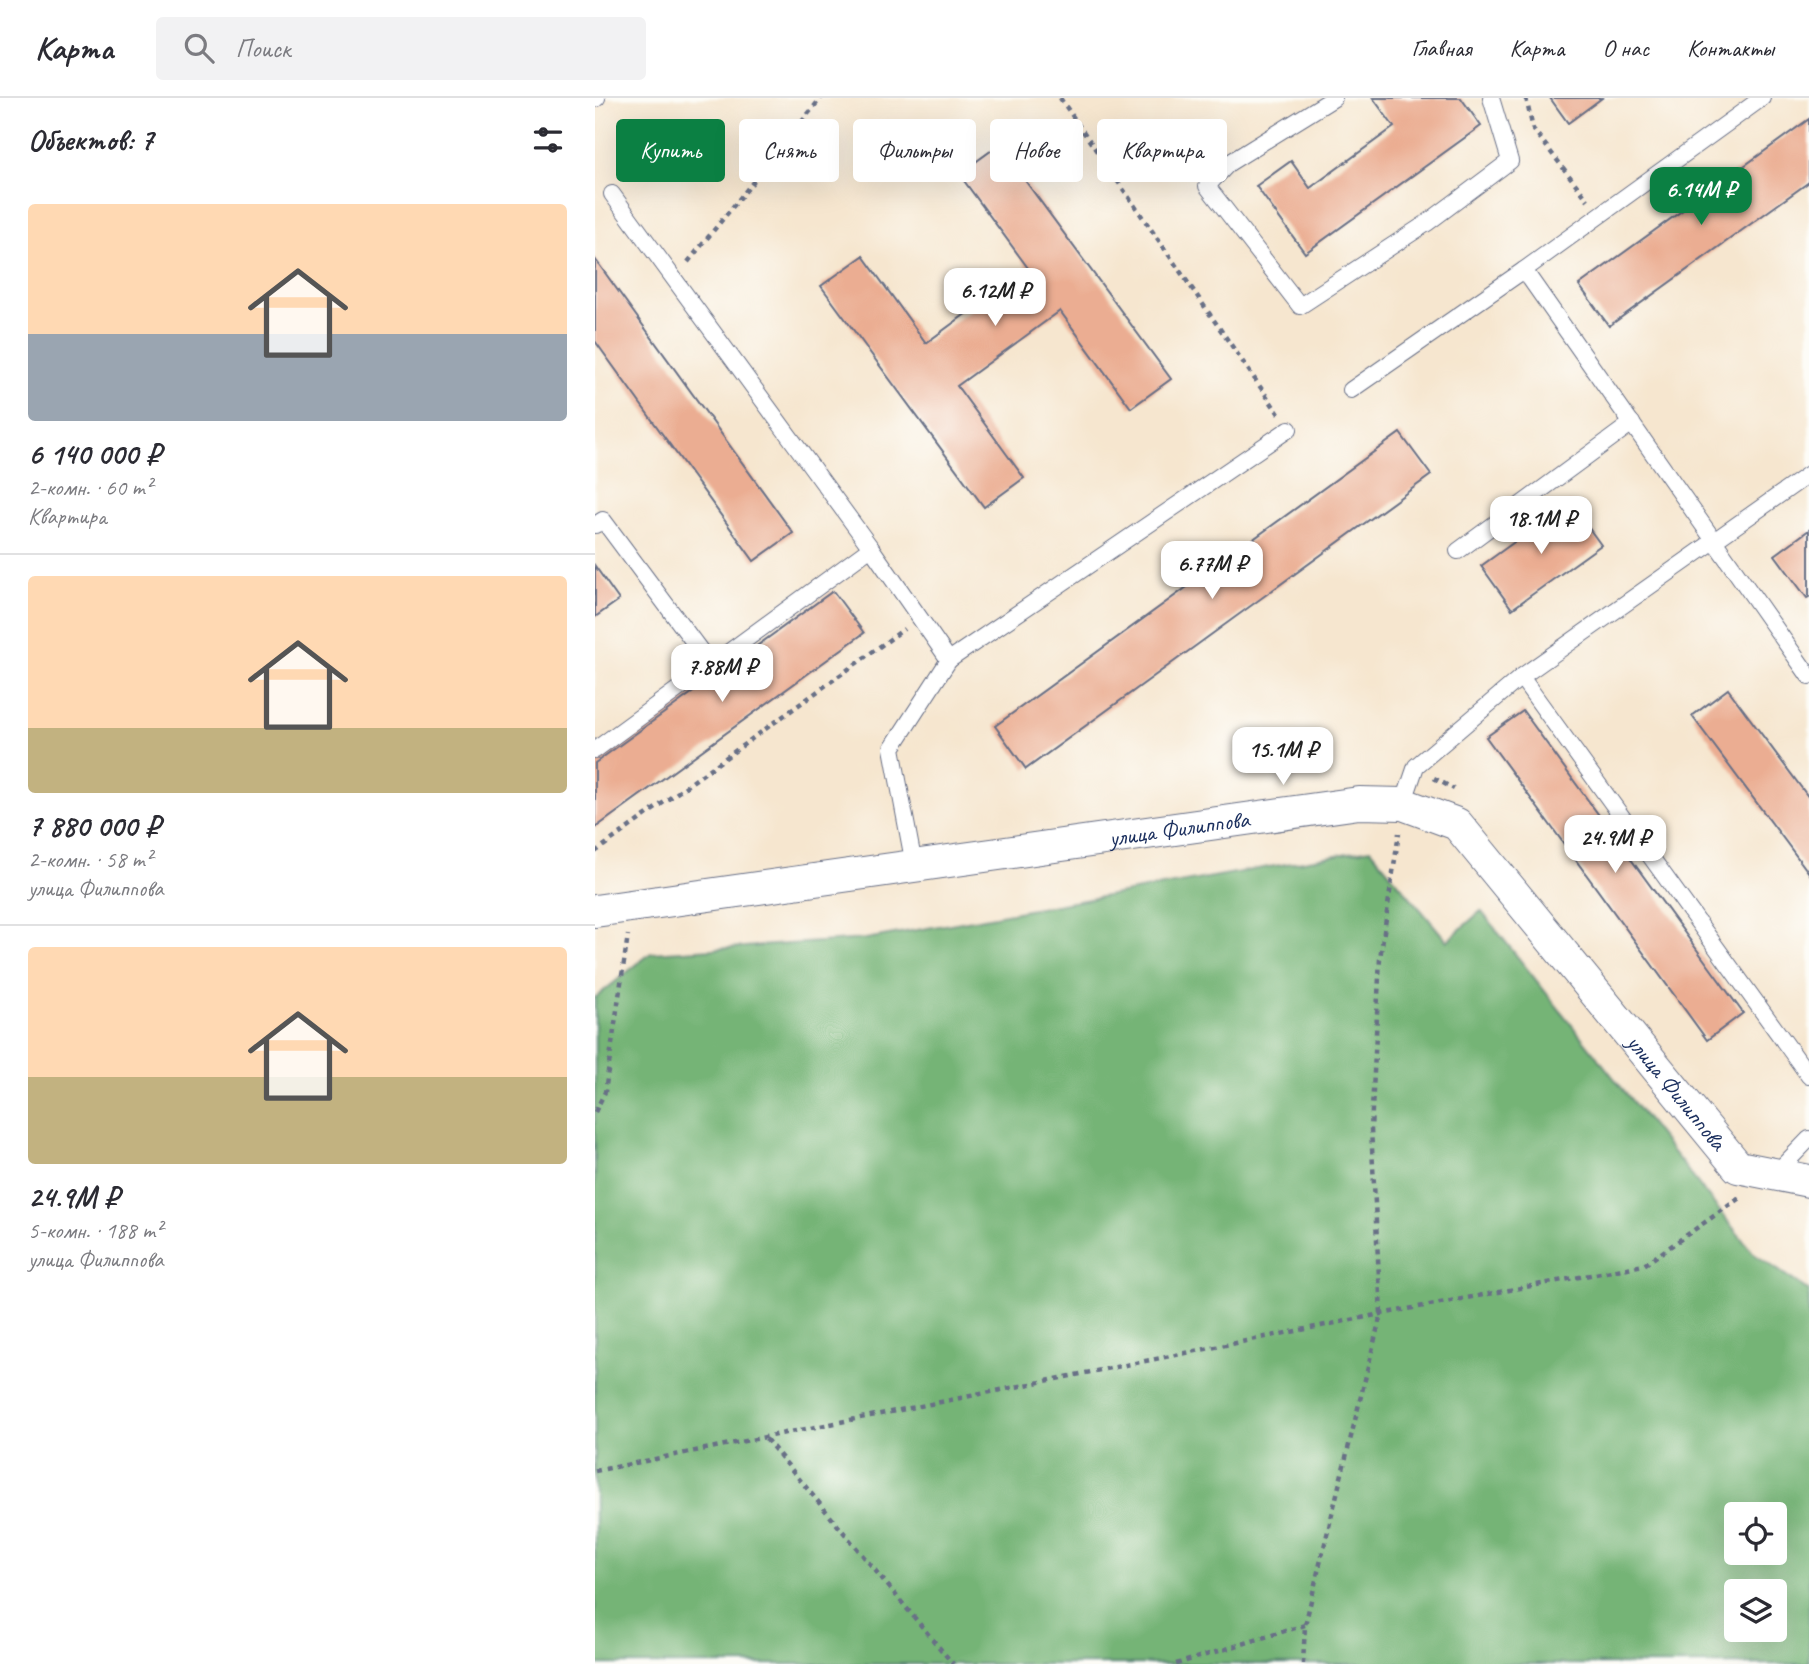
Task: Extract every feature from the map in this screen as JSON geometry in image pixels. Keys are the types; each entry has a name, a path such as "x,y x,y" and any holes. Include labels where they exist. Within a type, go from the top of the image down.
{"street":[{"name":"улица Филиппова","path":"595,911 1359,803 1403,804 1457,824 1738,1167 1809,1181"}],"lane":[{"path":"1334,98 1229,163 1207,186 1300,306 1427,223 1510,161 1491,98"},
{"path":"1351,390 1524,270 1762,98"},
{"path":"612,194 871,548 949,660"},
{"path":"1524,270 1809,676"},
{"path":"1458,551 1632,423"},
{"path":"914,866 892,748 949,660 1289,429"},
{"path":"1403,804 1416,766 1521,677 1809,474"},
{"path":"598,519 711,665"},
{"path":"595,750 871,548"},
{"path":"1521,677 1809,1076"},
{"path":"1773,1175 1809,1139"}],"path":[{"path":"674,279 821,98"},
{"path":"1060,98 1289,429"},
{"path":"1526,98 1533,129 1600,215"},
{"path":"595,852 907,627"},
{"path":"1303,1664 1305,1625 1381,1314 1372,1116 1380,958 1403,804"},
{"path":"595,1112 605,1092 632,906"},
{"path":"595,1471 1381,1314 1644,1265 1773,1175"},
{"path":"765,1438 953,1664"},
{"path":"1176,1664 1305,1625"}],"green space":[{"path":"1370,849 1447,941 1481,911 1754,1254 1809,1291 1809,1664 595,1664 595,998 651,953 866,939"}],"building":[{"path":"1373,98 1461,98 1481,126 1305,253 1256,186 1291,161 1310,188 1394,127"},
{"path":"1550,98 1602,98 1568,123"},
{"path":"1809,119 1809,182 1609,326 1579,285"},
{"path":"990,152 990,182 1026,182 1171,379 1131,408 1060,311 957,386 1024,478 984,507 821,286 863,256 926,343 1028,268 965,182 976,182 976,162"},
{"path":"595,259 793,533 754,561 595,341"},
{"path":"1400,433 1431,475 1026,769 995,726"},
{"path":"1570,502 1601,545 1512,609 1481,566"},
{"path":"1809,530 1809,597 1807,598 1775,555"},
{"path":"595,566 619,600 595,617"},
{"path":"833,591 864,633 595,828 595,763"},
{"path":"1728,689 1809,798 1809,873 1692,716"},
{"path":"1523,711 1743,1013 1707,1040 1486,737"}]}
